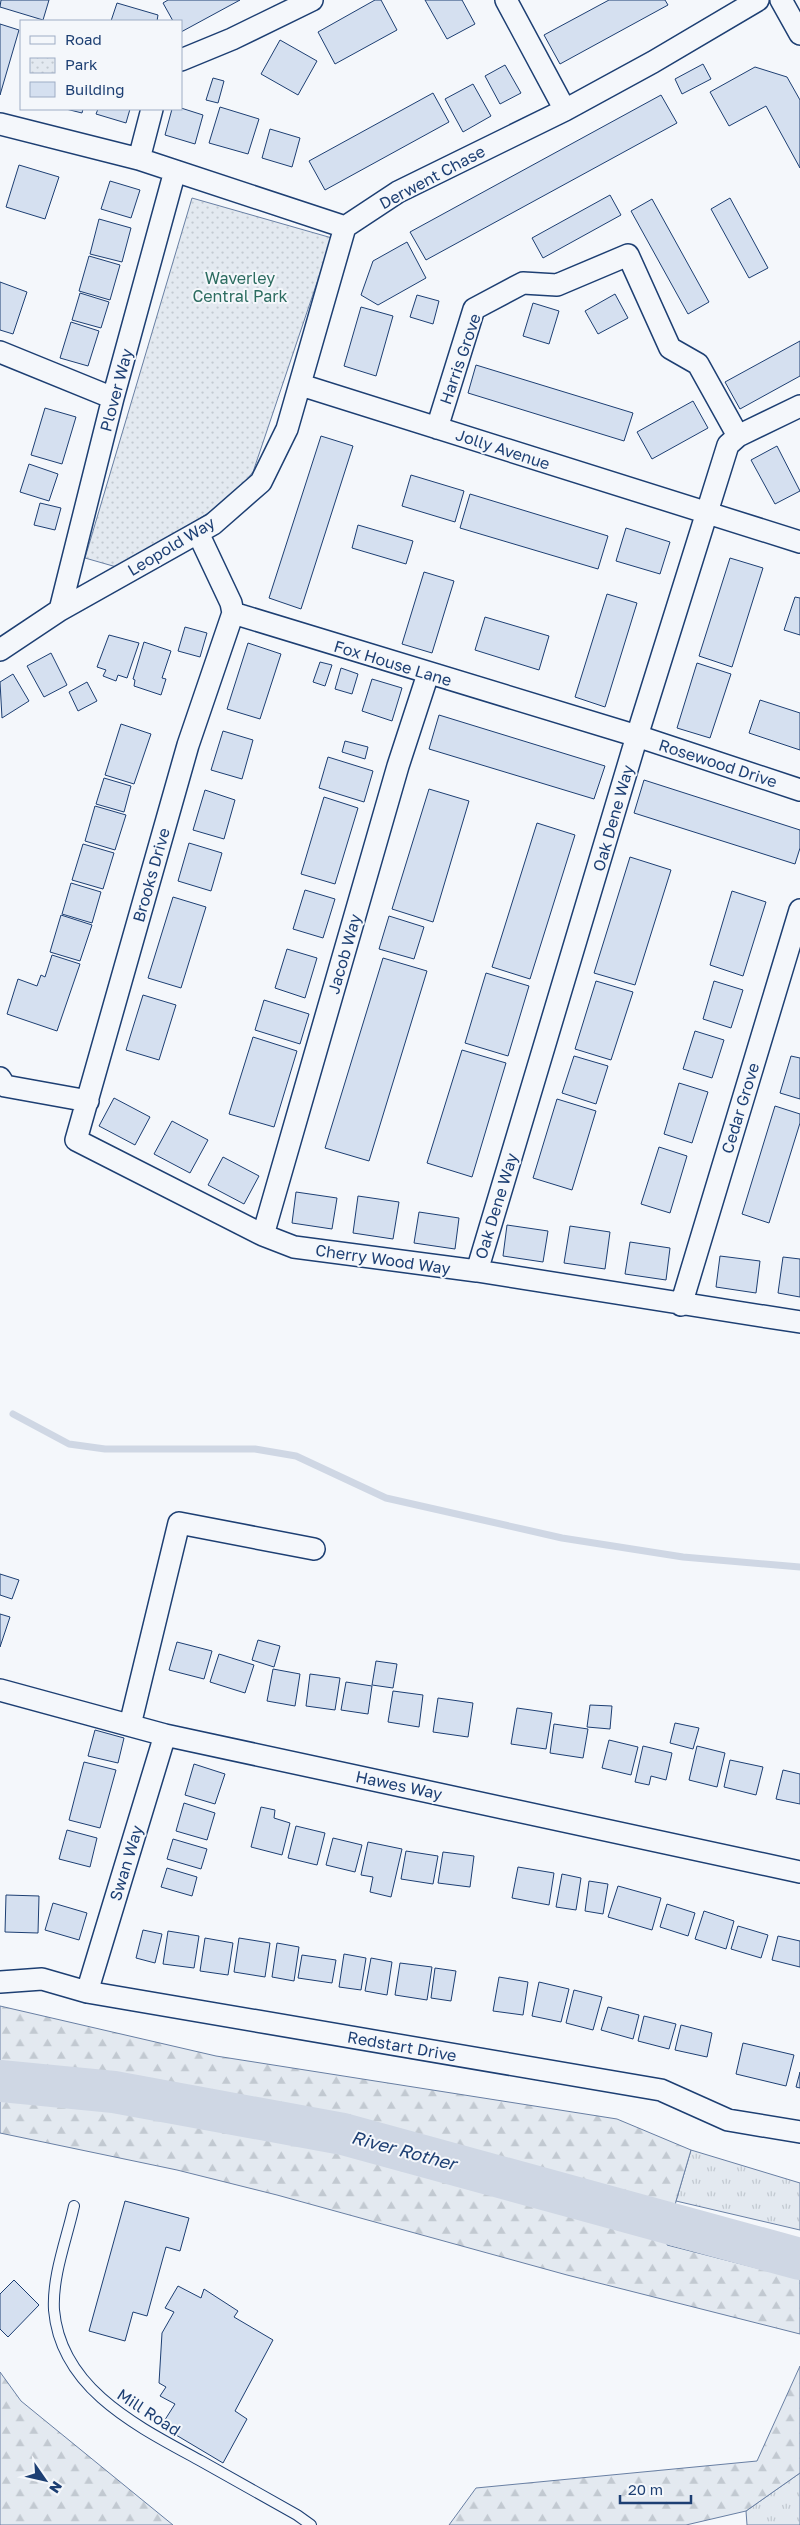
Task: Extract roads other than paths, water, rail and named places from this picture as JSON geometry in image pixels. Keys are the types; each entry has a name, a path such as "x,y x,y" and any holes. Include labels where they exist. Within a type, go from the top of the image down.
{"street":[{"path":"182,60 232,39 312,0"},
{"path":"506,0 566,110"},
{"name":"Derwent Chase","path":"345,227 398,192 566,110 653,62 758,0"},
{"path":"781,0 800,34"},
{"path":"139,159 152,110"},
{"path":"0,124 139,159 345,227"},
{"name":"Plover Way","path":"60,610 113,398 175,171"},
{"name":"Leopold Way","path":"0,650 60,610 213,524 262,482 287,429 345,227"},
{"name":"Harris Grove","path":"437,428 474,309 524,283 558,285 628,255 670,348 698,364 738,436"},
{"path":"0,352 113,398"},
{"name":"Jolly Avenue","path":"301,385 706,514 800,542"},
{"path":"738,436 800,406"},
{"name":"Oak Dene Way","path":"477,1271 637,736 706,514 728,445 738,436"},
{"path":"198,533 231,603 233,613"},
{"name":"Fox House Lane","path":"233,613 428,674 637,736"},
{"name":"Brooks Drive","path":"76,1140 188,746 233,613"},
{"name":"Jacob Way","path":"263,1235 398,766 428,674"},
{"name":"Rosewood Drive","path":"637,736 800,790"},
{"name":"Cedar Grove","path":"681,1305 800,910"},
{"path":"0,1078 5,1086 88,1101"},
{"name":"Cherry Wood Way","path":"76,1140 263,1235 294,1247 477,1271 681,1305 800,1322"},
{"path":"130,1725 178,1522 314,1549"},
{"name":"Hawes Way","path":"0,1690 164,1735 800,1872"},
{"name":"Swan Way","path":"87,1992 164,1735"},
{"name":"Redstart Drive","path":"0,1982 42,1979 87,1992 661,2090 728,2120 800,2132"}],"lane":[{"name":"Mill Road","path":"74,2206 55,2286 54,2308 58,2334 68,2358 83,2380 110,2407 144,2430 289,2510 311,2525"}],"waterway":[{"path":"13,1414 69,1444 105,1449 255,1449 296,1456 386,1498 562,1538 683,1557 800,1567"},
{"name":"River Rother","path":"0,2081 114,2092 343,2134 800,2259"}],"park label":[{"name":"Waverley Central Park","path":"240,287"}]}
